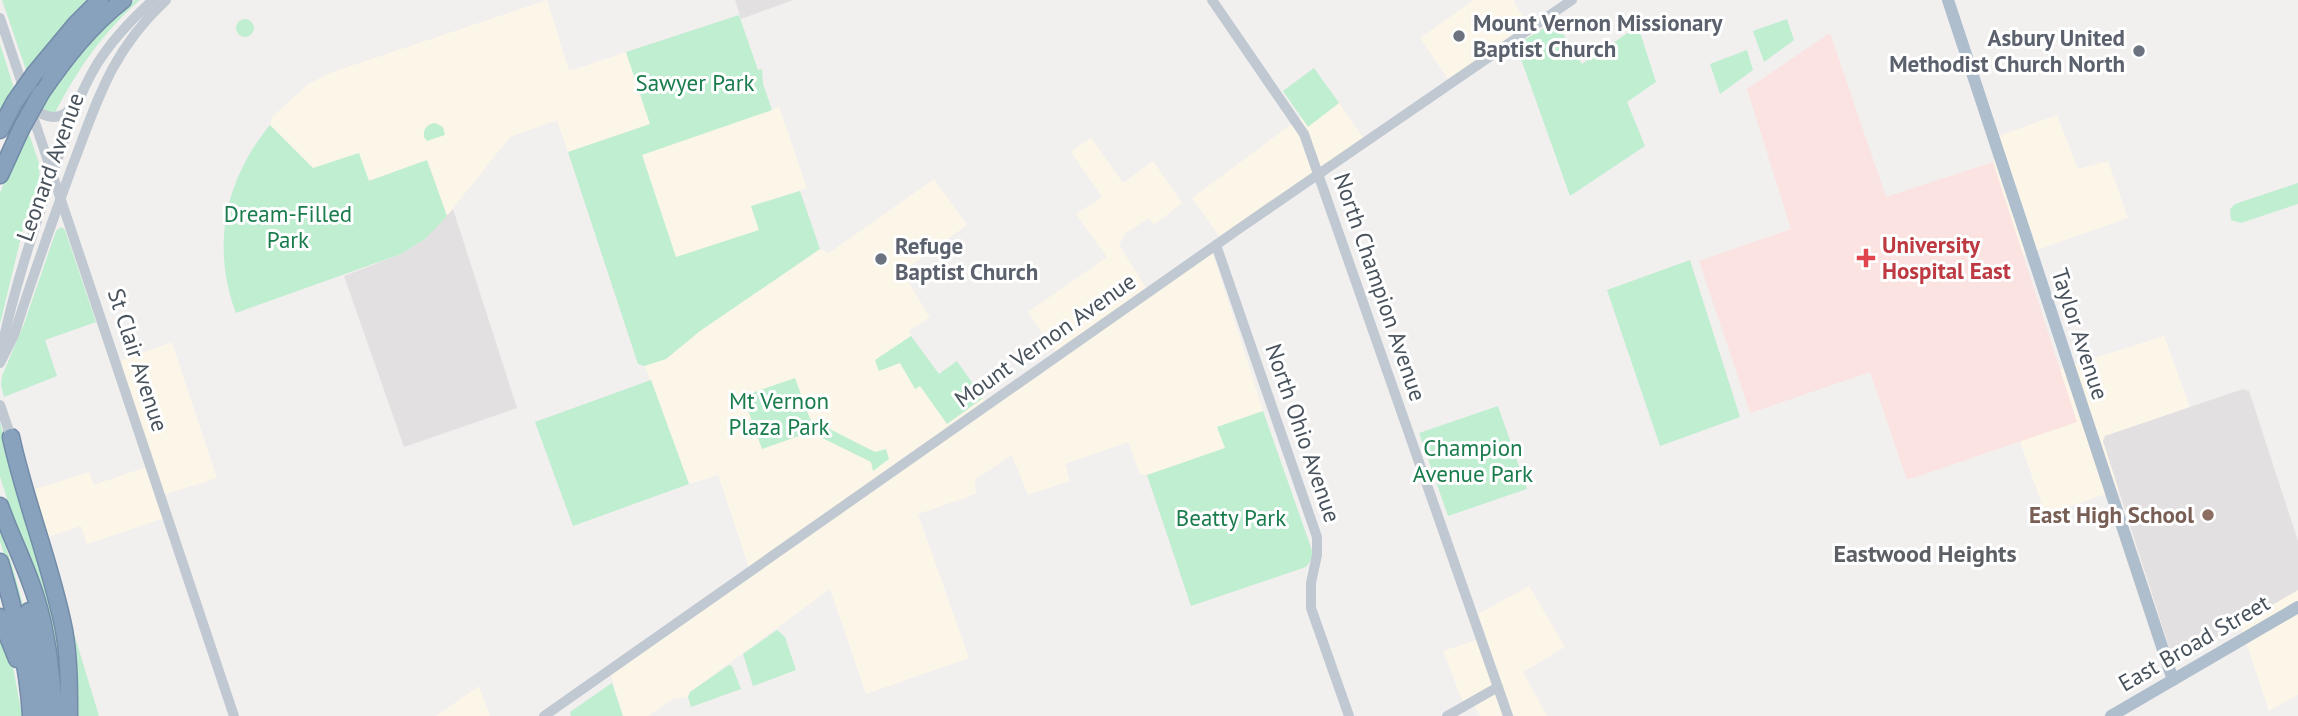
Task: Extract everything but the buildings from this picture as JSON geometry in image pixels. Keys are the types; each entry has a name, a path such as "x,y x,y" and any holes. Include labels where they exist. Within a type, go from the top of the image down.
{"highway":[{"path":"0,176 21,129 35,73 100,0"},
{"path":"0,130 88,32 123,0"},
{"path":"11,437 19,473 57,599 64,633 69,716"},
{"path":"0,506 42,619 55,716"},
{"path":"14,544 38,659 44,716"},
{"path":"0,562 21,639 29,683 30,716"},
{"path":"0,617 17,660 30,716"}],"main road":[{"name":"Taylor Avenue","path":"1948,0 2173,680"},
{"name":"East Broad Street","path":"2111,716 2298,607"}],"street":[{"name":"Leonard Avenue","path":"0,361 21,273 52,175 85,89 97,65 117,38 153,0"},
{"name":"Leonard Avenue","path":"0,361 14,335 95,102 128,42 166,0"},
{"name":"North Champion Avenue","path":"1212,0 1304,134 1508,716"},
{"name":"Mount Vernon Avenue","path":"544,716 1216,245 1572,0"},
{"name":"St Clair Avenue","path":"0,18 234,716"},
{"path":"28,100 46,117 57,118 71,109 85,89"},
{"name":"North Ohio Avenue","path":"1216,245 1317,537 1310,600 1349,716"},
{"path":"0,405 11,437"},
{"path":"1447,716 1498,687"}],"shaded area":[{"path":"547,0 569,71 626,52 650,124 568,152 557,120 510,137 447,216 427,160 368,181 313,168 270,125 272,117 307,85 327,74"},
{"path":"735,0 793,0 741,19"},
{"path":"1474,0 1513,0 1533,34 1516,45 1505,44 1450,82 1420,38"},
{"name":"University Hospital East","path":"1830,33 1886,197 1993,162 2077,422 1907,480 1870,372 1750,413 1699,261 1791,229 1747,89"},
{"path":"1339,103 1366,142 1222,240 1192,198 1301,117 1308,126"},
{"path":"779,107 807,188 751,206 759,230 676,258 642,154"},
{"path":"2057,115 2078,169 2108,161 2128,218 2023,255 1993,162 2001,153 1996,137"},
{"path":"1091,138 1123,183 1153,161 1182,203 1154,225 1149,218 1126,233 1119,245 1148,291 1211,247 1263,411 1218,427 1226,448 1147,475 1140,474 1128,442 1065,464 1070,481 1028,495 1012,455 975,480 976,494 918,514 969,658 866,694 830,589 690,692 688,697 673,699 648,716 623,716 609,669 750,571 718,475 689,484 644,366 666,359 700,331 820,249 829,253 934,179 967,225 902,272 930,317 909,331 911,336 875,361 900,362 915,388 920,385 947,423 983,398 988,404 1058,355 1028,312 1107,257 1076,214 1102,197 1071,152"},
{"path":"453,209 517,408 404,447 344,276 401,254 425,239"},
{"path":"2164,336 2190,407 2105,436 2103,441 2119,490 2045,514 2020,441 2076,421 2060,369"},
{"path":"172,342 217,478 161,496 167,517 87,544 81,526 44,538 29,491 89,472 94,485 149,466 118,369 123,360"},
{"name":"East High School","path":"2243,389 2249,391 2298,541 2298,590 2184,656 2176,656 2170,650 2103,441 2105,436"},
{"path":"1529,586 1565,647 1523,672 1547,716 1480,716 1471,701 1464,705 1443,651 1486,637 1478,614"},
{"path":"2298,590 2298,695 2269,711 2240,624"},
{"path":"479,686 490,716 436,716"}],"green space":[{"path":"2,0 89,0 26,70"},
{"path":"135,0 140,0 114,25 92,52 55,113 47,113 41,107 61,78 108,24"},
{"name":"Sawyer Park","path":"739,15 758,70 762,69 763,84 772,110 642,155 676,257 759,230 751,206 800,191 820,249 700,331 666,359 644,366 638,364 568,152 650,124 626,52"},
{"path":"241,19 249,19 254,28 252,35 241,37 236,32 236,24"},
{"path":"1787,19 1794,40 1764,62 1753,31"},
{"path":"1555,21 1582,64 1638,26 1656,82 1627,102 1645,146 1570,196 1516,45"},
{"path":"0,44 14,88 0,110"},
{"path":"1747,50 1753,70 1720,94 1710,64"},
{"path":"1314,68 1339,103 1308,127 1283,91"},
{"path":"435,123 443,127 445,135 427,141 424,137 425,129"},
{"name":"Dream-Filled Park","path":"270,125 313,168 359,153 369,181 427,160 447,216 425,239 401,254 236,313 224,263 227,215 242,168"},
{"path":"28,131 39,163 40,186 23,229 0,324 0,193"},
{"path":"2298,183 2298,204 2241,223 2231,220 2230,209 2235,204"},
{"path":"61,227 65,230 96,322 45,340 57,376 4,397 2,376 24,324 56,231"},
{"path":"1690,260 1740,417 1660,446 1607,290"},
{"path":"911,336 939,374 957,361 983,398 947,424 920,386 915,389 900,363 879,371 875,360"},
{"name":"Mt Vernon Plaza Park","path":"795,378 810,419 875,452 886,449 889,459 873,471 871,462 810,432 762,449 743,396"},
{"path":"651,380 689,484 573,526 535,422"},
{"name":"Champion Avenue Park","path":"1498,406 1527,489 1448,516 1419,433"},
{"name":"Beatty Park","path":"1263,411 1314,556 1306,567 1191,606 1147,475 1225,448 1217,427"},
{"path":"0,422 60,634 64,716 18,532 0,477"},
{"path":"0,530 29,627 20,609 0,541"},
{"path":"59,584 99,716 75,716"},
{"path":"777,630 785,637 796,670 753,686 743,654"},
{"path":"0,633 13,667 22,716 0,716"},
{"path":"729,665 732,666 741,689 691,707 688,697 690,692"},
{"path":"612,683 623,716 571,716 570,712"}],"place":[{"name":"Mount Vernon Missionary Baptist Church","path":"1459,36"},
{"name":"Asbury United Methodist Church North","path":"2139,51"},
{"name":"University Hospital East","path":"1866,258"},
{"name":"Refuge Baptist Church","path":"881,259"},
{"name":"East High School","path":"2208,515"}],"district":[{"name":"Eastwood Heights","path":"1925,554"}]}
